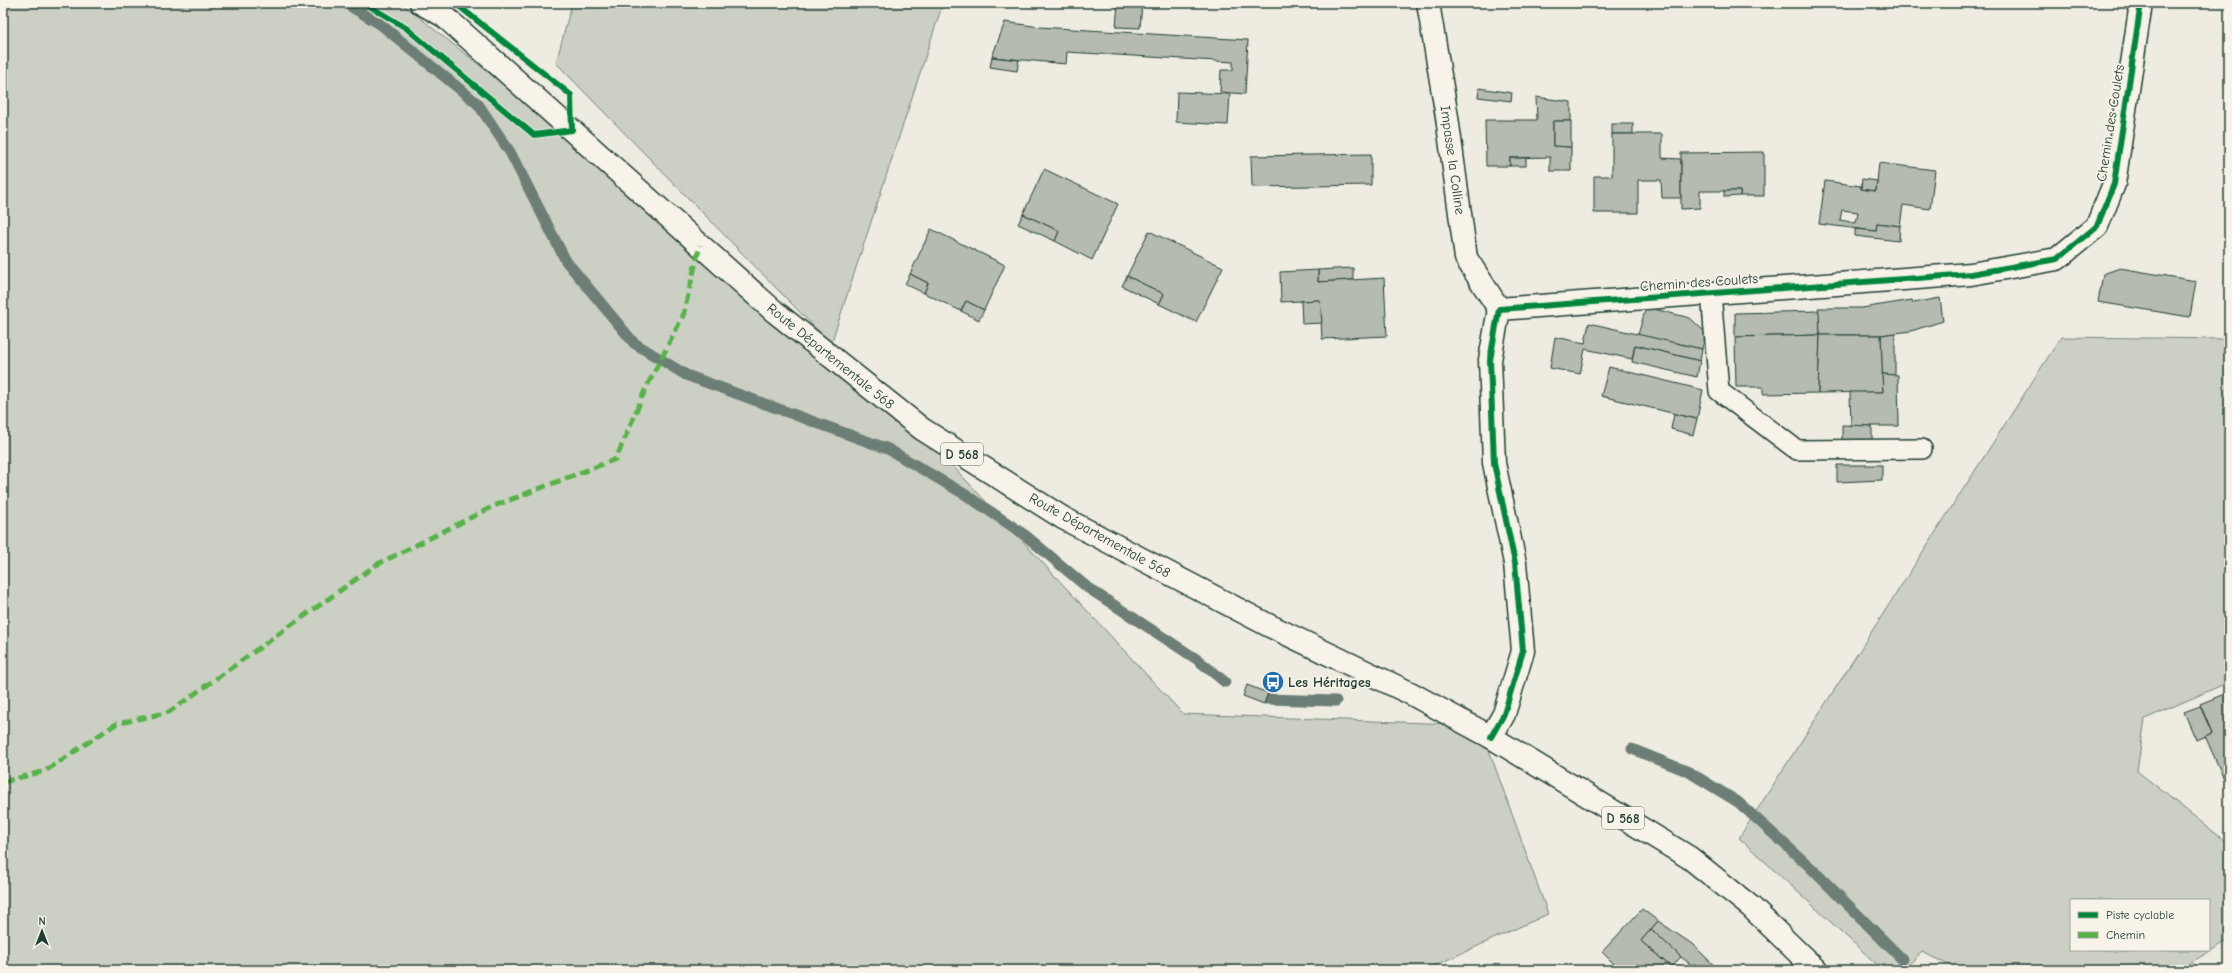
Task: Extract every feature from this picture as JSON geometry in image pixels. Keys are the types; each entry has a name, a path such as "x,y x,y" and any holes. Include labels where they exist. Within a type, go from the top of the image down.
{"main road":[{"name":"Route Départementale 568","path":"421,3 444,16 775,312 922,429 1063,518 1268,625 1410,693 1491,737 1690,858 1751,907 1816,970"},
{"name":"Impasse la Colline","path":"1428,3 1447,117 1466,258 1498,309"},
{"name":"Chemin des Coulets","path":"1498,309 1971,274 2057,259 2097,226 2114,184 2141,3"},
{"path":"1491,737 1504,714 1523,651 1514,563 1494,463 1490,360 1498,309"}],"lane":[{"path":"1711,293 1719,391 1797,450 1922,449"}],"shaded area":[{"path":"3,3 401,3 828,341 556,63 572,3 943,3 831,344 861,367 1183,714 1480,725 1548,914 1425,970 3,970"},
{"path":"2061,337 2229,339 2229,682 2145,719 2137,771 2229,844 2229,940 2178,970 1959,970 1922,952 1903,970 1883,970 1739,838"}],"building":[{"path":"1118,3 1142,3 1140,28 1116,27"},
{"path":"1005,22 1040,27 1248,40 1245,94 1220,92 1221,70 1233,70 1233,62 1067,52 1066,64 992,57"},
{"path":"992,57 1019,60 1017,71 990,67"},
{"path":"1479,88 1512,93 1511,101 1478,97"},
{"path":"1177,92 1230,94 1228,125 1176,122"},
{"path":"1536,97 1571,102 1571,121 1553,121 1553,146 1571,147 1571,171 1550,171 1550,157 1510,158 1510,166 1486,166 1485,120 1537,120"},
{"path":"1553,121 1571,121 1571,147 1553,146"},
{"path":"1612,124 1633,124 1633,134 1612,134"},
{"path":"1612,134 1662,134 1662,158 1681,159 1681,198 1662,198 1661,180 1638,180 1638,213 1594,213 1594,176 1612,176"},
{"path":"1764,152 1764,196 1740,196 1740,191 1700,191 1700,208 1681,209 1681,153"},
{"path":"1371,154 1371,185 1252,187 1251,156"},
{"path":"1510,158 1526,158 1526,166 1510,166"},
{"path":"1879,163 1935,170 1930,209 1903,205 1900,226 1877,223 1876,231 1819,224 1825,181 1861,186 1861,189 1876,191","holes":["1842,210 1858,212 1856,223 1840,220"]},
{"path":"1044,169 1118,204 1092,260 1055,241 1059,231 1023,214"},
{"path":"1862,179 1877,181 1876,191 1861,189"},
{"path":"1724,191 1740,191 1740,196 1724,197"},
{"path":"1023,214 1059,231 1055,241 1018,224"},
{"path":"1877,223 1900,226 1899,241 1855,236 1855,229 1876,231"},
{"path":"931,229 1005,265 984,310 966,301 961,311 924,293 928,283 910,274"},
{"path":"1149,231 1223,267 1196,322 1159,304 1164,294 1127,276"},
{"path":"1353,268 1353,280 1318,282 1318,270"},
{"path":"2120,268 2196,281 2190,317 2098,302 2103,274"},
{"path":"1318,270 1318,282 1384,278 1387,336 1322,339 1320,300 1281,302 1280,272"},
{"path":"910,274 928,283 924,293 905,284"},
{"path":"1127,276 1164,294 1159,304 1122,286"},
{"path":"1940,298 1943,321 1911,331 1881,335 1820,335 1818,308 1862,308 1912,300 1913,303"},
{"path":"1320,300 1322,323 1302,324 1301,301"},
{"path":"966,301 984,310 979,320 961,311"},
{"path":"1646,307 1690,318 1706,333 1702,349 1638,335"},
{"path":"1819,311 1820,335 1735,337 1735,313"},
{"path":"1589,323 1702,349 1700,361 1635,345 1632,359 1585,349 1580,374 1550,368 1555,337 1585,343"},
{"path":"1895,333 1895,375 1882,374 1881,335"},
{"path":"1820,335 1818,393 1763,394 1763,387 1736,387 1735,337"},
{"path":"1820,335 1881,335 1883,392 1818,393"},
{"path":"1635,345 1700,361 1697,377 1632,362"},
{"path":"1609,367 1703,390 1697,419 1601,396"},
{"path":"1882,374 1898,375 1899,426 1851,426 1850,392 1883,392"},
{"path":"1674,414 1697,419 1693,435 1671,429"},
{"path":"1842,425 1872,426 1872,443 1842,444"},
{"path":"1837,465 1882,465 1882,480 1837,482"},
{"path":"1247,685 1268,693 1264,704 1243,696"},
{"path":"2229,692 2229,779 2225,781 2205,736 2212,733 2200,704"},
{"path":"2200,706 2212,733 2196,740 2184,712"},
{"path":"1642,909 1658,921 1641,941 1671,967 1669,970 1612,970 1616,966 1602,952"},
{"path":"1658,921 1692,944 1719,970 1698,970 1681,957 1651,929"},
{"path":"1651,929 1681,957 1671,967 1641,941"}],"waterway":[{"path":"345,3 380,24 478,104 510,152 566,261 634,343 686,375 888,449 966,495 1025,535 1088,588 1198,660 1225,682"},
{"path":"1266,699 1336,701"},
{"path":"1632,749 1689,772 1738,802 1809,866 1902,959"}],"marked path":[{"path":"3,782 45,771 116,724 169,712 376,565 494,506 616,459 645,390 683,316 700,245"}],"cycle path":[{"path":"364,3 406,28 534,135 572,130 571,95 455,3"},
{"path":"1491,737 1504,714 1523,651 1515,563 1494,463 1490,360 1499,309 1971,274 2057,259 2097,226 2114,184 2141,3"}],"place":[{"name":"Les Héritages","path":"1273,682"}]}
